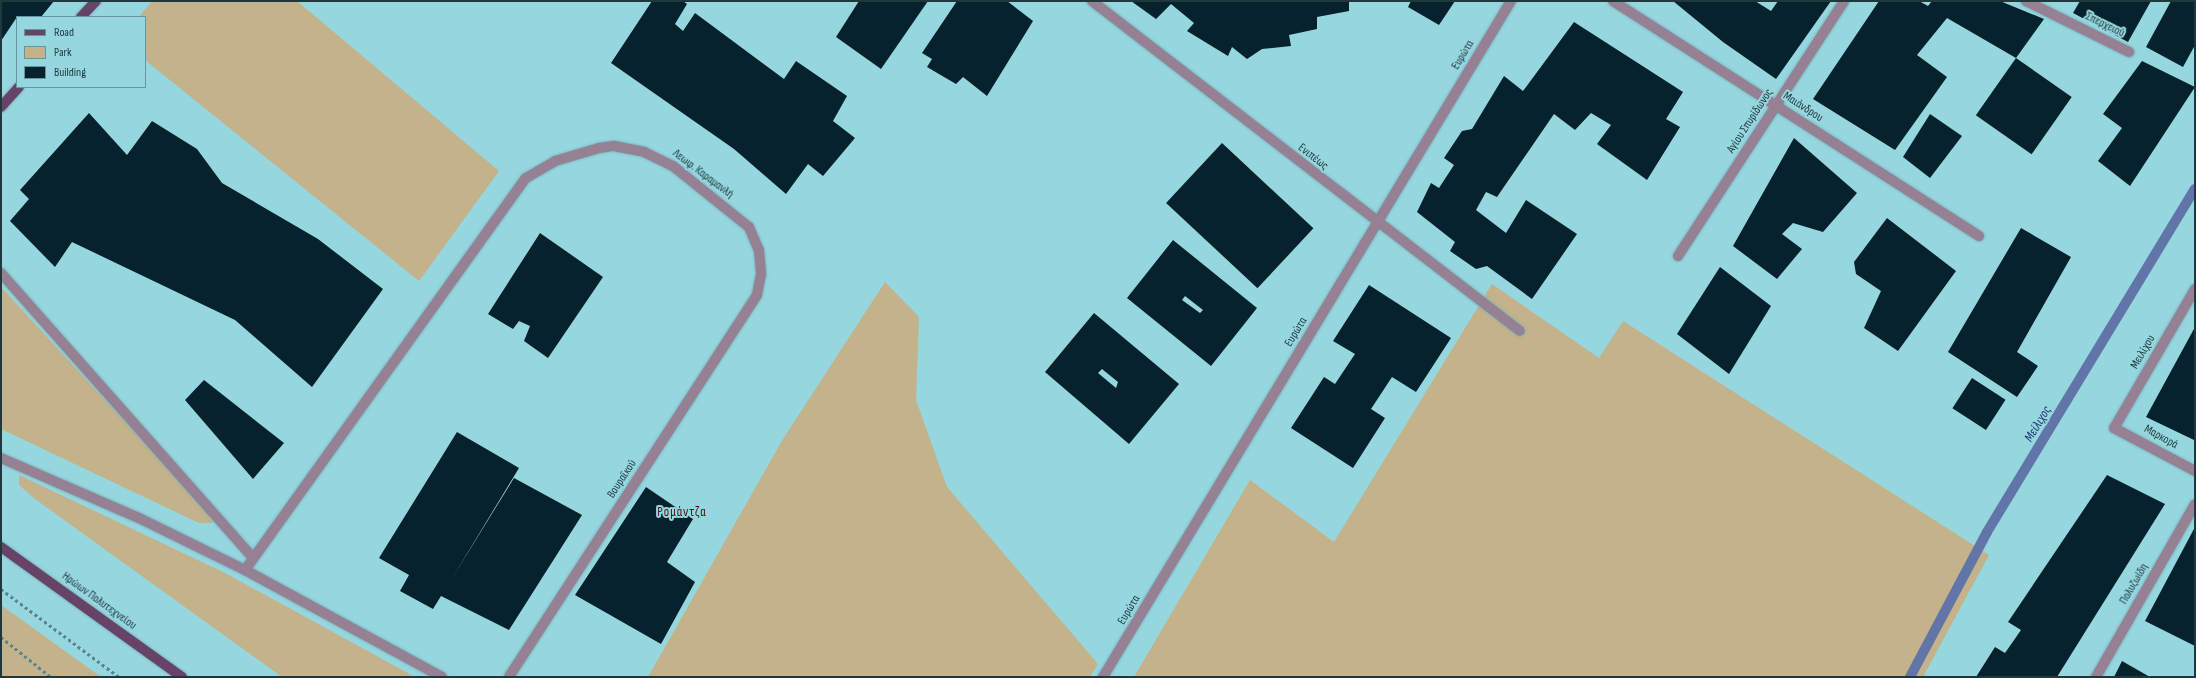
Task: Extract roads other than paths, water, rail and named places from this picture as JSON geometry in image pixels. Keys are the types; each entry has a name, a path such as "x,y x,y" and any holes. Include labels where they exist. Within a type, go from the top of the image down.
{"main road":[{"path":"82,16 96,1"},
{"path":"1,107 17,88"},
{"name":"Ηρώων Πολυτεχνείου","path":"1,547 182,677"}],"street":[{"name":"Ενιπέως","path":"1092,1 1103,4 1377,223 1520,331"},
{"name":"Ευρώτα","path":"1103,677 1511,1"},
{"name":"Μαιάνδρου","path":"1613,1 1979,236"},
{"name":"Αγίου Σπυρίδωνος","path":"1678,256 1844,1"},
{"name":"Σπερχειού","path":"2026,1 2130,52"},
{"name":"Λεωφ. Καραμανλή","path":"253,558 526,178 555,161 599,148 630,148 659,158 749,227 759,250 761,274 757,295"},
{"path":"1,273 253,558 244,570"},
{"name":"Μειλίχου","path":"2114,428 2195,289"},
{"name":"Βουραϊκού","path":"509,677 757,295"},
{"name":"Μαρκορά","path":"2114,428 2195,471"},
{"path":"1,458 138,518 244,570 442,677"},
{"name":"Πολυζωίδη","path":"2096,677 2195,504"}],"waterway":[{"name":"Μείλιχος","path":"1910,677 1987,532 2195,189"}],"district":[{"name":"Ρομάντζα","path":"682,512"}]}
